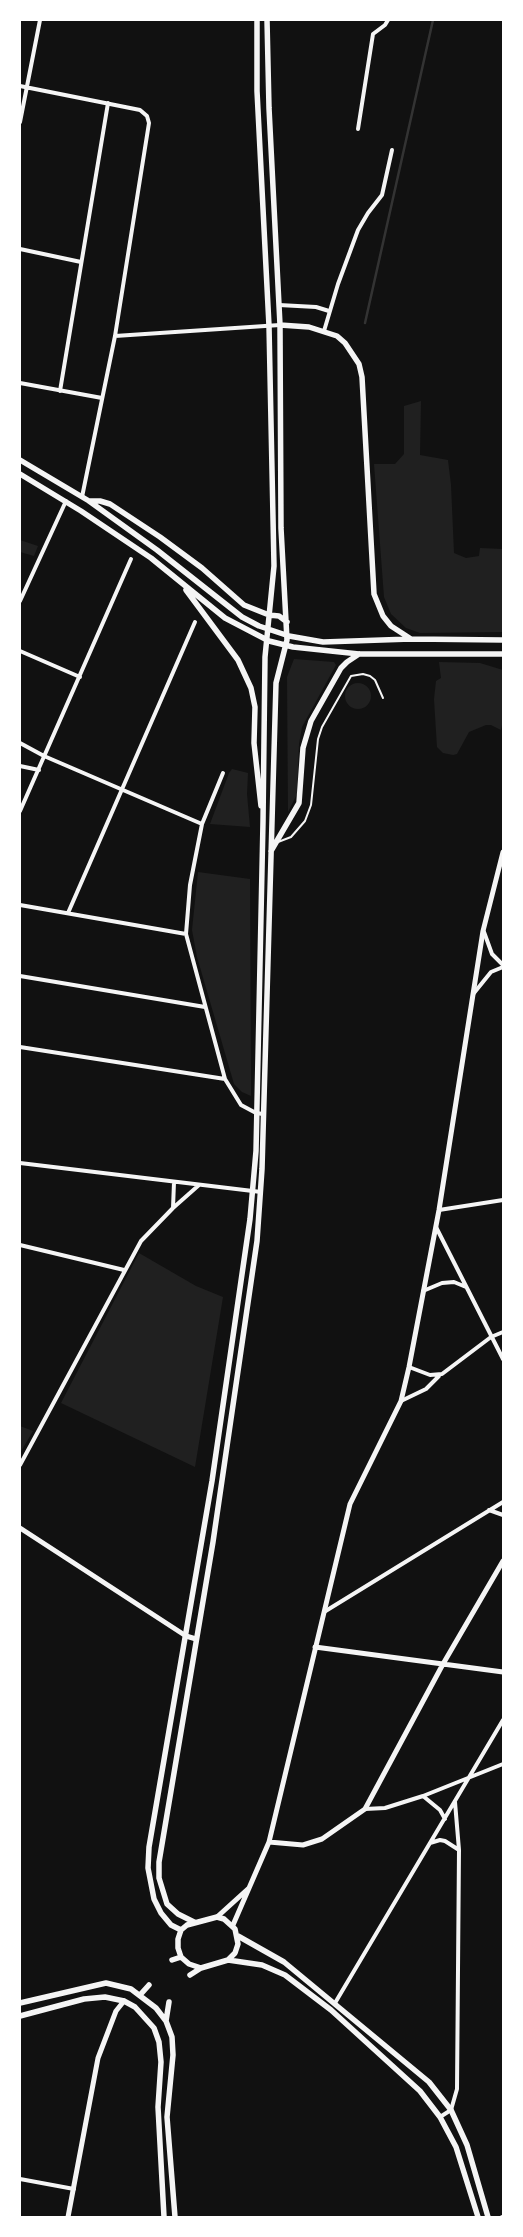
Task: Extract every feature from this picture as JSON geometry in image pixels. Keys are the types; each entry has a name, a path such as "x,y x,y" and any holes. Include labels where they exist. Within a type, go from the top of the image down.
{"main road":[{"path":"181,1930 171,1925 161,1913 150,1884 148,1868 149,1847 186,1636 227,1379 253,1191 263,822 265,657 274,566 269,326 257,91 257,20"},
{"path":"194,1922 178,1914 167,1904 159,1878 159,1862 196,1639 256,1249 261,1192 264,1114 270,852 276,683 287,640 288,623 281,528 280,325 267,20"},
{"path":"280,325 324,331 336,336 345,343 359,364 362,377 374,594 383,616 391,626 411,639"},
{"path":"20,460 82,496 158,550 227,606 242,617 259,626 309,640 339,642 411,639 503,640"},
{"path":"20,474 66,501 151,558 226,618 269,640 293,647 359,654 503,654"},
{"path":"89,501 100,501 110,504 160,537 196,564 244,605 269,615 279,616 288,623"},
{"path":"181,583 238,660 254,698 256,782 263,822"},
{"path":"270,852 296,810 301,796 303,748 310,722 341,668 359,654"},
{"path":"489,654 503,659"},
{"path":"201,1968 189,1964 182,1957 178,1948 178,1939 181,1930 194,1922 217,1917 224,1919 233,1925 238,1936 238,1944 235,1953 228,1960"},
{"path":"238,1936 284,1962 429,2082 451,2110 467,2144 488,2217"},
{"path":"172,1960 182,1957"},
{"path":"190,1975 201,1968 228,1960 268,1967 285,1975 331,2010 420,2091 440,2117 456,2147 478,2217"},
{"path":"20,2002 106,1983 125,1986 140,1995 156,2008 166,2021 172,2037 173,2055 166,2117 174,2217"},
{"path":"140,1995 149,1985"},
{"path":"20,2016 84,1999 105,1997 124,2001 143,2015 154,2028 159,2042 161,2062 158,2128 164,2217"},
{"path":"166,2021 169,2002"}],"street":[{"path":"20,122 40,20"},
{"path":"358,129 373,34 385,25 388,20"},
{"path":"20,86 140,110 147,116 149,123 115,336 82,496"},
{"path":"60,391 108,103"},
{"path":"324,331 329,311 358,230 368,213 382,195 392,150"},
{"path":"20,249 81,262"},
{"path":"279,305 316,307 329,311"},
{"path":"115,336 280,325"},
{"path":"20,383 102,398"},
{"path":"20,602 66,501"},
{"path":"20,811 131,559"},
{"path":"68,913 195,622"},
{"path":"20,651 80,677"},
{"path":"20,743 44,756 202,824"},
{"path":"20,766 39,770"},
{"path":"223,773 202,824 190,885 186,934 224,1079 237,1102 256,1114 264,1114"},
{"path":"233,1925 252,1886 269,1842 350,1504 401,1401 409,1367 422,1291 439,1210 483,931 503,852"},
{"path":"20,905 186,934"},
{"path":"474,993 491,972 503,966 492,954 483,931"},
{"path":"20,976 205,1007"},
{"path":"20,1047 224,1079"},
{"path":"20,1163 261,1192"},
{"path":"173,1208 174,1182"},
{"path":"20,1466 124,1270 147,1233 199,1185"},
{"path":"439,1210 503,1200"},
{"path":"435,1226 503,1359"},
{"path":"20,1245 124,1270"},
{"path":"422,1291 442,1283 454,1282 466,1287"},
{"path":"401,1401 426,1389 440,1375 491,1337 503,1332"},
{"path":"409,1367 430,1375 440,1375"},
{"path":"324,1612 503,1502"},
{"path":"488,1510 503,1515"},
{"path":"20,1528 186,1636 196,1639"},
{"path":"269,1842 303,1845 322,1839 365,1809 443,1664 503,1560"},
{"path":"315,1647 503,1672"},
{"path":"335,2003 503,1720"},
{"path":"365,1809 385,1808 423,1796 503,1764"},
{"path":"423,1796 440,1810 444,1819"},
{"path":"440,2117 451,2110 457,2089 459,1850 455,1802"},
{"path":"430,1843 440,1840 459,1850"},
{"path":"217,1917 252,1886"},
{"path":"68,2217 98,2058 116,2012 124,2001"},
{"path":"20,2179 74,2189"}],"lane":[{"path":"277,842 291,836 305,821 311,805 318,739 322,727 351,676 363,674 370,676 375,680 383,698"}],"shaded area":[{"path":"421,401 420,455 448,460 451,485 454,553 466,558 479,556 480,548 503,549 503,632 420,633 406,628 391,614 384,597 374,464 395,464 404,454 404,406"},
{"path":"20,540 38,546 34,556 20,552"},
{"path":"294,659 334,662 336,665 302,727 299,744 297,794 288,812 287,677"},
{"path":"439,662 480,663 503,670 503,720 501,730 491,725 486,725 469,732 457,754 453,755 443,753 437,747 434,699 436,681 441,678"},
{"path":"358,683 367,687 371,696 367,705 358,709 349,705 345,696 349,687"},
{"path":"232,769 248,773 247,794 250,827 210,824 229,773"},
{"path":"198,872 250,879 251,1096 242,1092 234,1084 197,957 192,930"},
{"path":"139,1253 196,1286 223,1297 195,1467 61,1403"},
{"path":"20,1426 33,1431 20,1453"}],"waterway":[{"path":"365,323 433,20"}]}
